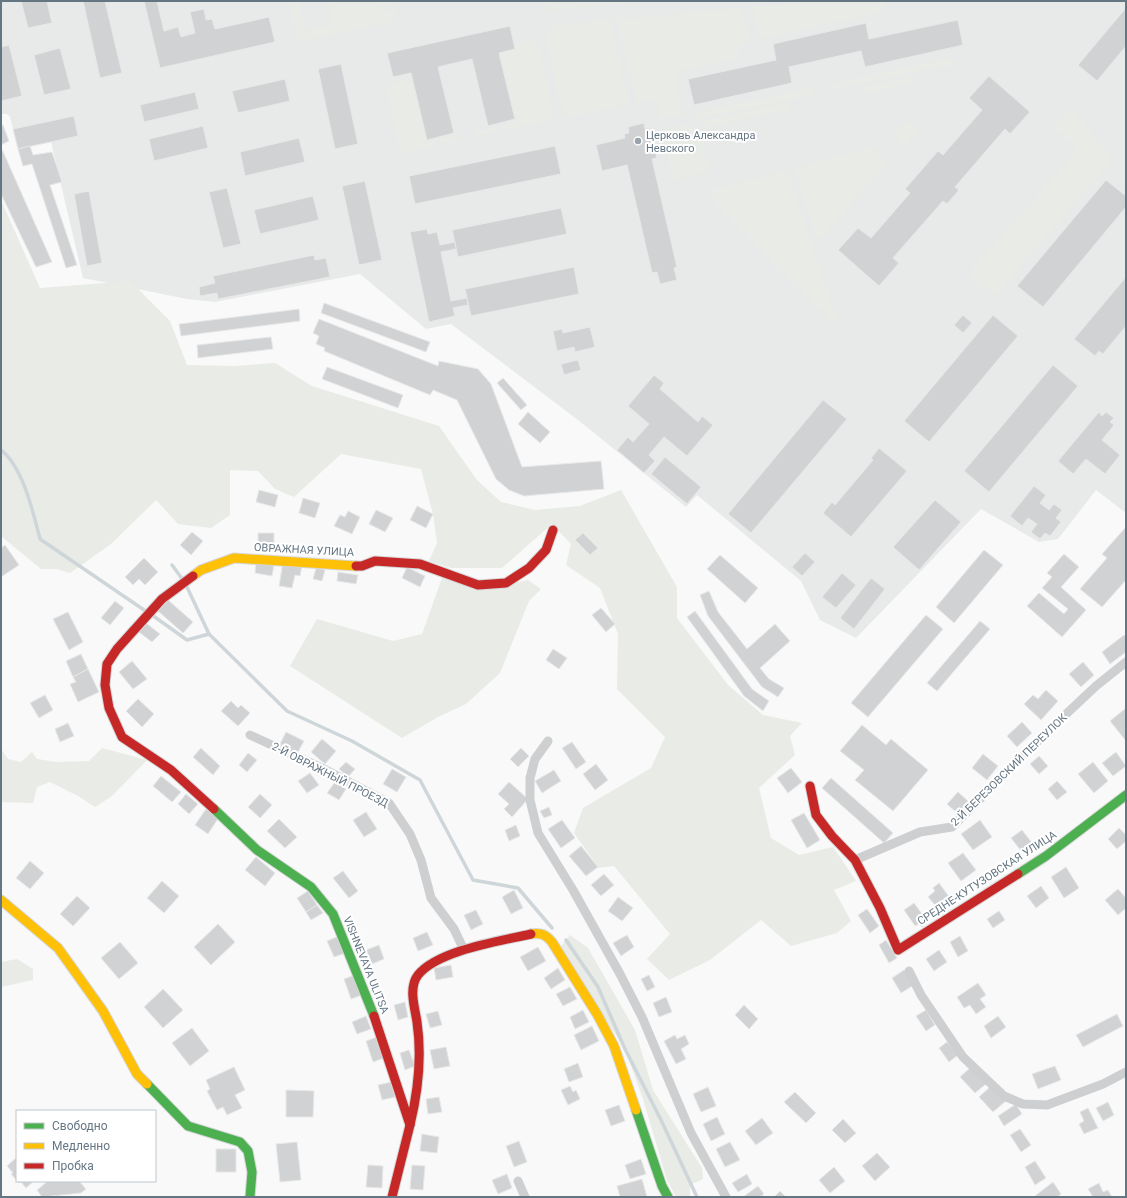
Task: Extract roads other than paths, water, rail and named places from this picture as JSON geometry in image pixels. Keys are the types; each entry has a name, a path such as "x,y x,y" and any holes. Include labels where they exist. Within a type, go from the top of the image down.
{"street":[{"name":"ОВРАЖНАЯ УЛИЦА","path":"234,558 362,566 375,561 420,564 478,585 506,584 529,568 546,550 553,530"},
{"name":"VISHNEVAYA ULITSA","path":"234,558 201,570 162,599 117,649 108,664 105,685 109,708 122,737 171,770 257,850 310,887 333,914 376,1020 410,1125"},
{"name":"2-Й БЕРЕЗОВСКИЙ ПЕРЕУЛОК","path":"855,860 920,832 952,827 1047,732 1096,686 1126,662"},
{"name":"2-Й ОВРАЖНЫЙ ПРОЕЗД","path":"250,735 389,803 401,819 422,860 431,898 454,929 464,950"},
{"path":"548,741 535,759 530,778 530,800 538,833 573,890 620,974 642,1017 691,1134 726,1197"},
{"path":"810,786 816,815 832,836 855,860"},
{"name":"СРЕДНЕ-КУТУЗОВСКАЯ УЛИЦА","path":"855,860 880,908 898,950 1046,856 1126,795"},
{"path":"1,900 58,948 103,1011 137,1074 188,1126 240,1142 248,1151 252,1172 250,1197"},
{"path":"392,1197 417,1097 420,1064 418,1029 413,991 417,975 430,964 464,950 537,933 546,936 552,942 597,1014 614,1046 662,1186 668,1197"},
{"path":"909,971 921,995 963,1057 1004,1096 1023,1104 1047,1105 1103,1084 1126,1072"},
{"path":"518,1181 525,1197"}],"waterway":[{"path":"1,450 9,458 21,479 30,503 40,539 147,612"},
{"path":"172,565 183,580"},
{"path":"186,585 209,634"},
{"path":"152,615 187,640 209,634 287,711 352,741 420,780 473,880 518,888 552,928"},
{"path":"566,940 598,987 625,1049 661,1120 697,1197"}],"place":[{"name":"Церковь Александра Невского","path":"638,141"}]}
